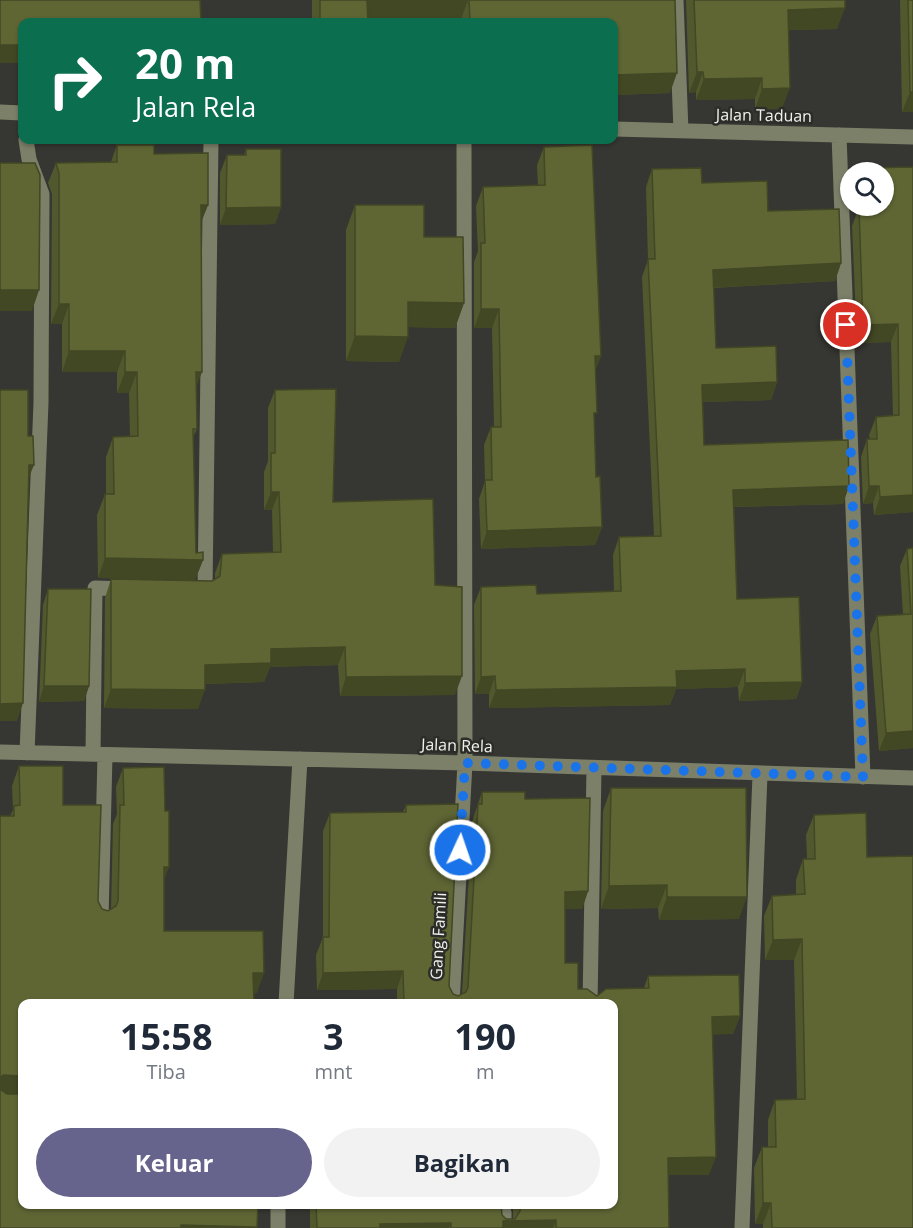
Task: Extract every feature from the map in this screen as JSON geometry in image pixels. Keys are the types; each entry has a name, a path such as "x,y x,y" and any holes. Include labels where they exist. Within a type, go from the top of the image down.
{"street":[{"path":"676,0 681,131"},
{"path":"0,112 18,113"},
{"name":"Jalan Taduan","path":"618,129 913,137"},
{"path":"839,135 863,777"},
{"path":"27,144 29,159 42,194 40,403 27,753"},
{"path":"183,590 205,590 211,144"},
{"name":"Gang Famili","path":"452,999 465,763 464,144"},
{"path":"101,920 95,588 139,589"},
{"name":"Jalan Rela","path":"0,752 465,763 760,775 913,778"},
{"path":"286,999 300,759"},
{"path":"590,999 594,768"},
{"path":"742,1228 760,775"},
{"path":"278,1209 278,1228"},
{"path":"504,1212 504,1228"}],"building":[{"path":"0,0 200,0 201,18 18,18 18,45 0,45"},
{"path":"320,0 411,0 367,1 368,18 320,18"},
{"path":"469,0 675,0 677,73 618,75 618,18 470,18"},
{"path":"694,0 845,0 845,8 788,10 790,88 762,89 762,78 704,79 703,72 697,72"},
{"path":"908,0 913,0 913,92 910,92"},
{"path":"117,145 154,145 154,154 208,153 208,205 201,205 202,372 196,372 197,429 193,429 196,553 203,552 203,560 105,558 105,494 114,494 113,437 138,436 137,372 125,372 125,351 69,351 69,304 59,304 59,173 56,163 117,162"},
{"path":"592,145 601,356 595,356 597,413 594,413 596,477 600,476 602,527 487,531 485,480 492,480 491,427 501,427 499,309 481,309 481,243 485,243 483,187 545,185 544,147"},
{"path":"246,149 281,149 281,207 226,208 227,155 246,155"},
{"path":"0,163 35,163 40,175 39,290 0,290"},
{"path":"894,167 913,167 913,495 880,497 879,486 869,486 867,439 877,439 876,417 899,415 898,324 863,325 859,216 894,216"},
{"path":"701,168 702,183 767,181 768,211 839,209 841,263 713,270 716,348 776,346 777,382 702,385 704,445 848,440 849,486 733,490 737,599 799,597 802,682 745,683 745,669 676,671 677,687 496,690 495,676 481,677 481,587 536,585 537,594 621,591 619,537 661,536 648,259 655,259 652,169"},
{"path":"355,205 424,205 424,237 463,237 464,303 408,302 408,337 355,336"},
{"path":"336,389 333,502 433,499 435,585 462,587 462,676 346,677 345,647 271,649 271,663 205,665 205,690 111,689 111,579 212,581 220,576 222,554 281,552 279,492 271,492 271,453 275,453 275,390"},
{"path":"0,390 28,390 28,436 33,436 34,465 29,465 23,703 0,704"},
{"path":"913,548 913,731 886,733 877,616 911,614 907,549"},
{"path":"48,589 91,589 89,686 44,686"},
{"path":"19,766 63,766 63,805 101,805 98,901 102,909 108,911 116,906 118,901 120,805 124,805 123,768 164,767 165,811 169,811 169,867 164,867 164,931 263,931 264,973 253,973 254,999 18,999 18,1076 3,1075 0,1078 0,816 14,816 14,806 20,805"},
{"path":"611,788 746,788 747,897 667,897 667,885 609,886"},
{"path":"482,792 525,792 525,799 590,798 588,891 565,892 565,963 578,963 578,989 587,989 597,996 606,989 649,988 648,976 739,975 740,1016 712,1017 716,1157 668,1158 669,1228 556,1228 556,1220 503,1221 503,1228 451,1228 451,1223 380,1224 380,1228 317,1228 316,1209 501,1209 502,1215 506,1219 515,1219 520,1209 618,1209 618,999 404,999 403,971 323,973 323,937 329,937 330,813 406,812 406,805 458,804 449,986 453,994 458,996 466,992 478,804 482,804"},
{"path":"866,813 867,857 913,856 913,1228 772,1228 771,1203 763,1203 762,1147 776,1147 775,1100 805,1099 802,939 773,940 772,896 805,894 803,859 815,859 814,815"},
{"path":"0,1089 7,1094 18,1094 18,1209 258,1209 257,1227 181,1225 181,1228 0,1228"}],"route":[{"path":"460,850 465,763 863,777 846,325"}]}
